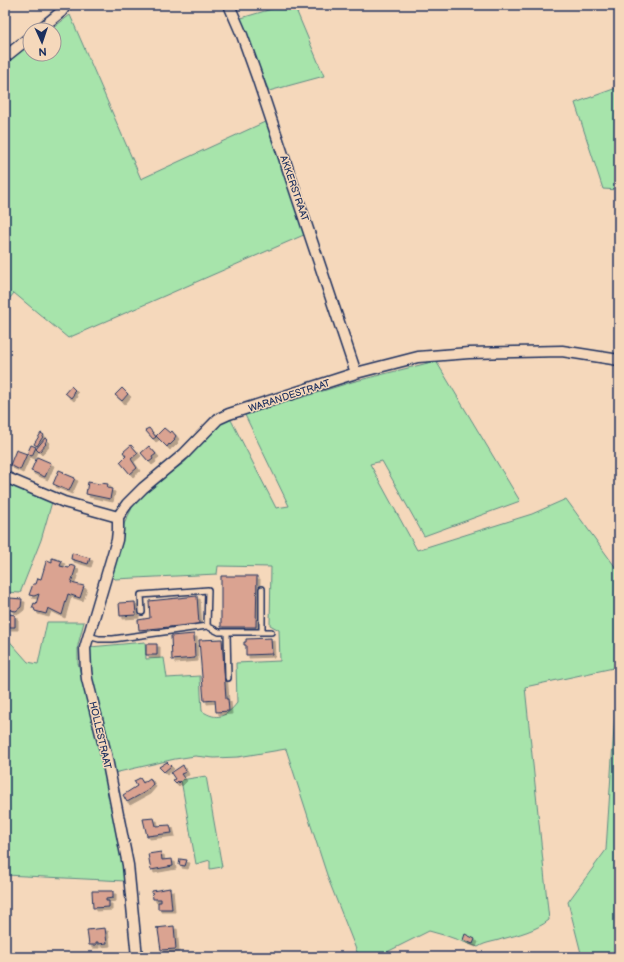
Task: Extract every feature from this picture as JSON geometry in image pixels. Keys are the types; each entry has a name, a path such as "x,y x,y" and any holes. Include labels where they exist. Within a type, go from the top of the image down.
{"street":[{"path":"49,22 61,12 66,5"},
{"name":"AKKERSTRAAT","path":"228,5 242,34 356,374"},
{"path":"5,57 22,43"},
{"name":"WARANDESTRAAT","path":"118,517 143,488 184,454 218,419 229,414 356,374 418,357 469,353 562,351 619,360"},
{"path":"5,477 64,502 118,517"},
{"name":"HOLLESTRAAT","path":"118,517 117,540 85,648 86,670 106,754 128,865 137,957"}],"lane":[{"path":"262,589 262,632"},
{"path":"142,612 141,595 208,590 207,626"},
{"path":"88,636 99,639 114,639 207,626 219,632 271,632"},
{"path":"228,632 228,678"}],"green space":[{"path":"285,5 294,5 324,76 269,91 238,19"},
{"path":"70,15 141,179 267,121 306,234 68,338 14,293 5,304 5,63 22,51 22,62 62,62 62,22 61,22"},
{"path":"619,87 619,190 603,189 575,103"},
{"path":"436,361 520,501 424,536 382,461 370,464 417,550 532,514 566,499 619,572 619,957 582,957 568,902 606,850 618,667 525,687 549,920 539,927 527,932 478,947 429,931 377,957 359,957 329,881 286,749 238,757 214,758 195,756 114,773 89,663 90,647 145,642 146,659 164,658 167,678 200,676 202,711 217,717 229,712 237,703 236,663 280,661 279,630 270,625 271,567 218,566 217,574 115,579 111,575 124,524 133,506 146,491 185,462 217,424 230,418 276,508 289,506 245,415 352,382"},
{"path":"5,481 52,502 41,540 20,593 5,592"},
{"path":"47,622 84,622 78,645 78,663 96,729 114,812 125,881 5,875 5,636 28,662 38,664"},
{"path":"206,776 222,867 210,869 210,860 196,864 181,780"}],"building":[{"path":"71,386 75,390 71,398 65,393"},
{"path":"122,388 128,394 122,401 115,395"},
{"path":"149,428 156,437 153,439 145,430"},
{"path":"164,428 170,433 172,431 176,436 174,439 175,440 167,447 156,436"},
{"path":"41,433 44,435 37,446 34,444"},
{"path":"45,438 47,440 45,443 46,444 39,452 36,449"},
{"path":"31,445 36,447 32,456 27,454"},
{"path":"131,445 138,453 131,459 137,468 130,474 120,462 126,456 123,452"},
{"path":"149,446 156,454 149,462 141,453"},
{"path":"16,450 27,454 20,470 10,465"},
{"path":"37,457 51,463 45,477 31,471"},
{"path":"59,470 75,478 69,491 53,484"},
{"path":"88,482 108,484 107,488 112,489 110,499 86,494"},
{"path":"72,553 90,558 88,564 71,559"},
{"path":"52,558 62,561 60,566 69,568 70,565 76,567 71,583 84,586 80,598 68,594 62,615 48,608 46,614 35,611 34,608 32,608 34,603 36,604 39,594 34,596 29,595 33,584 36,584 38,578 41,579 47,560 52,562"},
{"path":"221,576 257,576 256,627 221,627"},
{"path":"197,596 199,624 139,630 138,620 150,618 149,601"},
{"path":"10,598 22,599 21,607 16,611 10,610"},
{"path":"135,602 136,615 120,616 119,603"},
{"path":"9,614 15,615 15,627 8,627"},
{"path":"194,634 195,658 172,660 171,636"},
{"path":"271,638 272,654 246,655 246,645 244,645 244,642 246,642 246,639"},
{"path":"222,639 226,699 228,699 229,711 216,712 215,700 204,701 199,640"},
{"path":"146,644 157,644 157,655 146,655"},
{"path":"167,762 171,766 164,772 159,767"},
{"path":"183,765 186,772 181,774 184,778 179,783 178,781 176,783 173,780 175,779 171,773"},
{"path":"140,778 143,783 150,778 153,784 147,791 127,802 123,795 137,786 134,781"},
{"path":"154,818 156,826 170,825 172,833 147,836 143,819"},
{"path":"161,852 162,860 172,859 173,866 151,870 148,854"},
{"path":"180,859 187,860 185,866 179,865"},
{"path":"170,888 172,909 158,909 158,902 161,902 161,899 153,899 152,891"},
{"path":"92,891 113,891 113,898 106,899 106,901 109,901 109,907 93,908"},
{"path":"174,926 176,949 161,950 159,928 156,928"},
{"path":"105,928 107,943 98,944 98,942 96,942 96,945 89,945 87,930"},
{"path":"465,934 475,939 473,944 463,940"}]}
